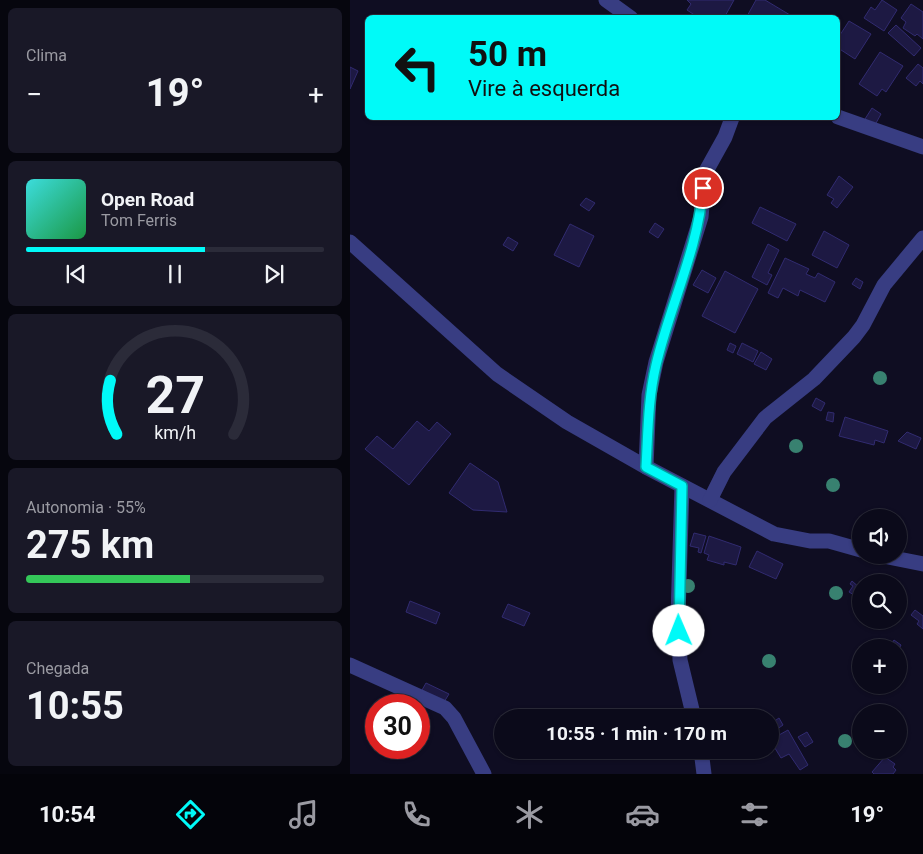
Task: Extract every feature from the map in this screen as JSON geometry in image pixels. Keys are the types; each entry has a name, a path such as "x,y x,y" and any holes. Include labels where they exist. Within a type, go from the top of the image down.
{"street":[{"path":"606,0 627,15"},
{"path":"840,118 923,147"},
{"path":"646,467 649,394 656,362 701,217 705,173 725,137 731,120"},
{"path":"710,500 724,472 765,418 814,379 854,337 863,325 884,285 923,238"},
{"path":"350,242 497,374 567,422 646,467 774,534 810,541 829,541 852,547"},
{"path":"682,486 678,616 680,660 692,709"},
{"path":"907,561 923,564"},
{"path":"350,665 445,708 454,718 484,774"},
{"path":"702,759 704,774"}],"building":[{"path":"687,0 734,0 726,15 694,15 687,10 691,4"},
{"path":"756,0 765,0 790,15 748,15"},
{"path":"882,0 897,10 884,31 864,18 871,7 875,10"},
{"path":"911,4 923,12 923,39 903,28 906,22 901,18"},
{"path":"849,21 871,34 855,59 840,49 840,35"},
{"path":"896,25 921,48 914,56 888,33"},
{"path":"880,52 903,66 886,92 882,89 877,96 859,84"},
{"path":"918,64 923,68 923,84 920,81 916,86 906,78"},
{"path":"350,67 358,71 350,89"},
{"path":"872,108 881,114 875,125 865,119"},
{"path":"839,176 853,187 837,208 831,203 834,199 827,195"},
{"path":"586,198 595,203 589,211 580,205"},
{"path":"760,207 796,224 787,241 752,223"},
{"path":"655,223 664,229 658,238 649,232"},
{"path":"570,224 594,236 579,267 554,255"},
{"path":"824,231 849,245 837,268 812,255"},
{"path":"508,237 518,243 513,251 503,245"},
{"path":"768,244 779,250 768,273 772,275 767,285 752,277"},
{"path":"785,258 809,269 806,274 815,278 818,273 835,282 825,302 800,290 798,296 783,288 778,298 768,293"},
{"path":"702,270 716,278 708,293 693,285"},
{"path":"725,271 758,289 735,333 702,316"},
{"path":"856,278 863,282 860,289 852,284"},
{"path":"730,343 736,346 733,353 727,350"},
{"path":"742,343 758,351 753,362 737,354"},
{"path":"761,352 772,359 766,370 754,364"},
{"path":"816,398 825,403 821,411 812,406"},
{"path":"828,412 834,413 833,422 826,420"},
{"path":"845,417 888,431 884,443 875,440 874,445 839,436"},
{"path":"417,421 429,431 437,422 451,434 409,485 365,449 377,436 393,449"},
{"path":"907,432 921,438 916,449 898,441"},
{"path":"470,463 498,482 507,512 473,510 449,493"},
{"path":"694,533 706,536 701,553 698,552 699,548 690,546"},
{"path":"709,536 741,547 736,565 724,562 724,565 707,560 709,555 704,553"},
{"path":"757,551 783,564 776,579 749,567"},
{"path":"410,601 440,613 436,624 406,612"},
{"path":"508,604 530,613 524,626 502,617"},
{"path":"915,610 923,616 923,629 917,624 919,621 911,615"},
{"path":"426,683 449,694 444,702 422,690"},
{"path":"779,718 783,725 779,728"},
{"path":"788,730 808,765 800,770 789,754 781,758 779,755 779,735"},
{"path":"807,732 813,742 805,747 798,737"},
{"path":"883,759 888,759 895,764 893,767 896,770 893,774 874,774 872,772"}],"route":[{"path":"679,631 682,486 646,467 649,394 656,362 677,300 701,217 703,188"}]}
